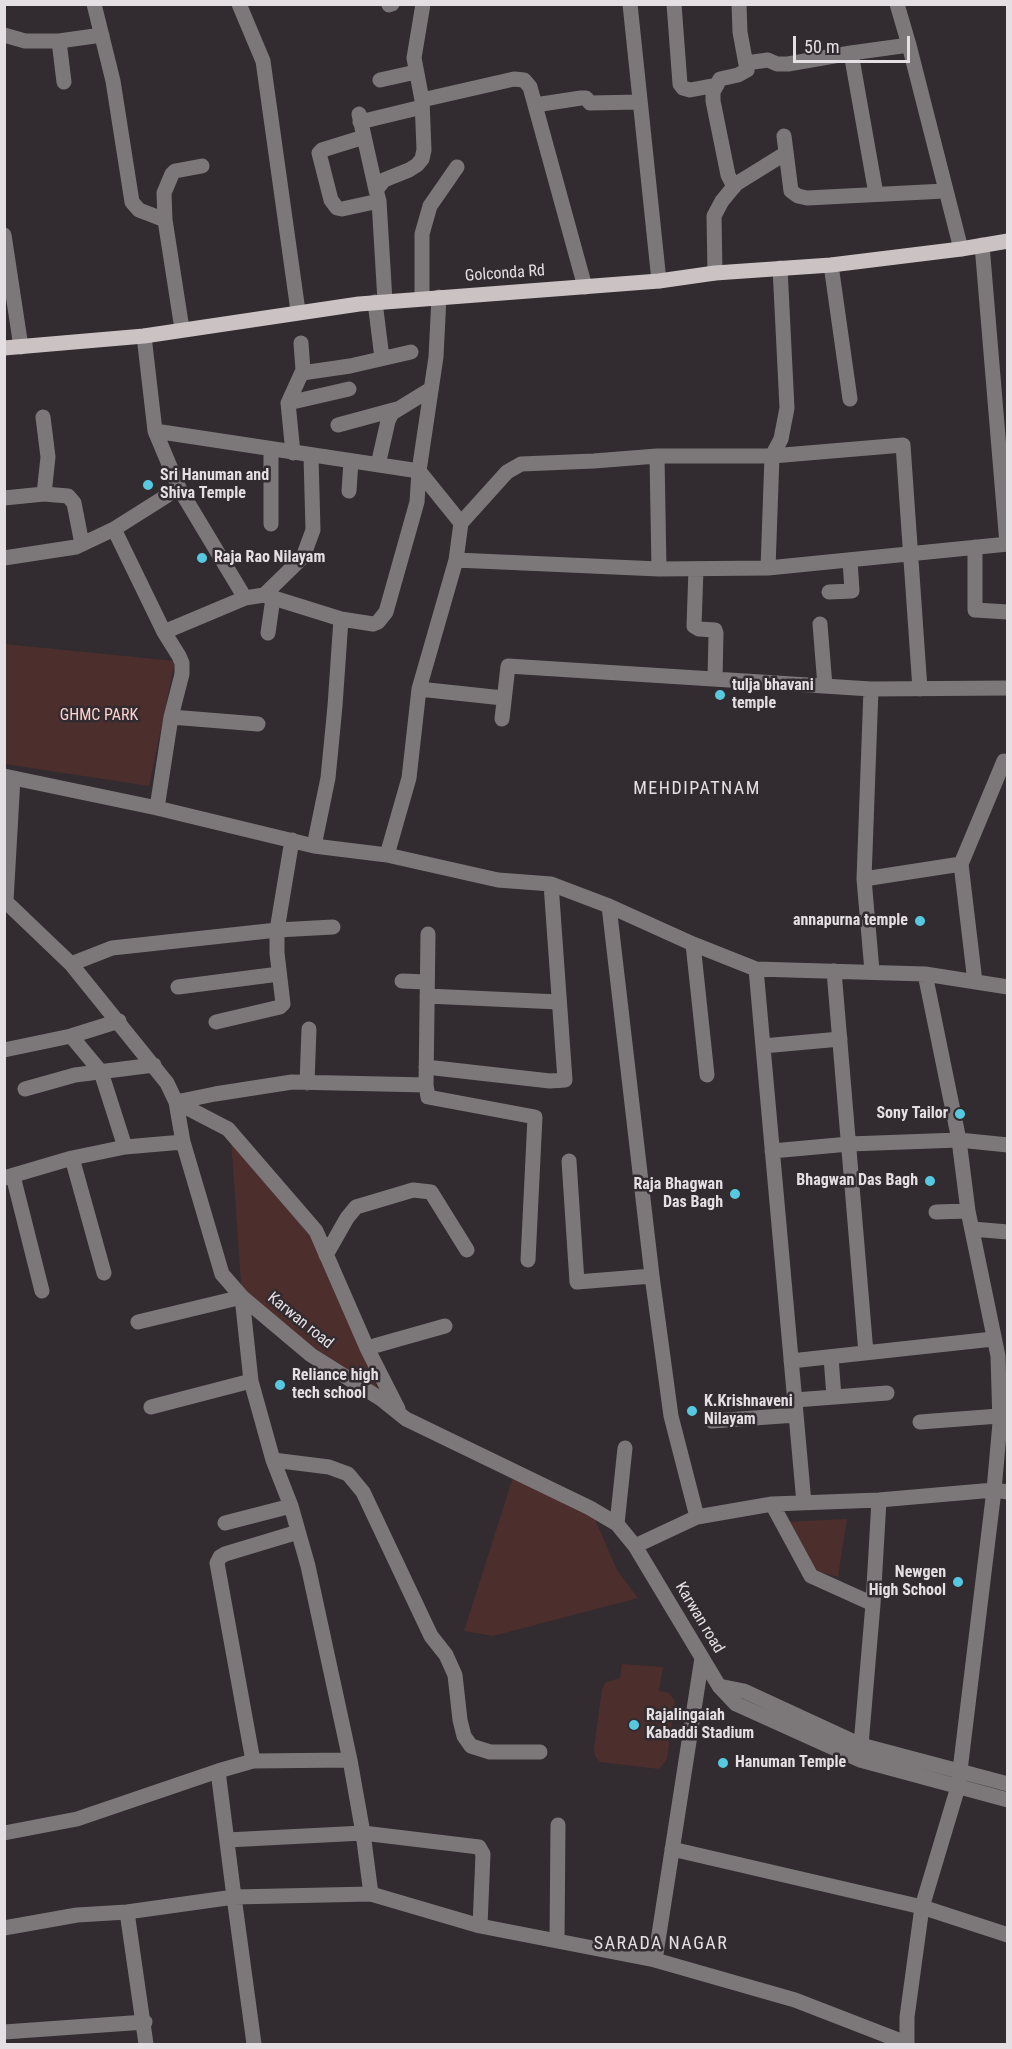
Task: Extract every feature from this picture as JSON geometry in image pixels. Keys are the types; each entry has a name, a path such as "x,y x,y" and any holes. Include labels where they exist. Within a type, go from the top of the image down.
{"main road":[{"name":"Golconda Rd","path":"4,348 144,336 297,311 380,302 659,281 715,273 831,265 1008,241"}],"street":[{"path":"94,4 113,81 132,202 139,210 165,220"},
{"path":"240,4 263,62 297,311"},
{"path":"364,137 322,150 319,153 331,200 337,208 342,209 377,196 384,180 417,165 422,159 424,150 422,103 414,58 423,4"},
{"path":"630,4 659,281"},
{"path":"674,4 680,84 683,88 690,90 717,85"},
{"path":"734,187 728,175 713,92 720,79 738,75 747,70 740,32 739,4"},
{"path":"897,4 961,249"},
{"path":"4,35 25,40 59,41 102,35"},
{"path":"59,41 64,82"},
{"path":"746,63 768,60 777,64 788,64 909,45"},
{"path":"851,53 876,195"},
{"path":"380,80 416,72"},
{"path":"382,358 377,196 360,118 519,79 524,80 530,87 585,287"},
{"path":"535,105 581,98 586,98 590,103 640,102"},
{"path":"784,136 792,191 798,196 807,198 945,191"},
{"path":"715,273 714,216 722,201 734,187 786,153"},
{"path":"182,329 165,220 164,193 172,174 176,171 202,166"},
{"path":"422,298 422,234 430,206 457,167"},
{"path":"4,235 21,347"},
{"path":"456,560 659,569 768,568 1007,544 982,244"},
{"path":"831,265 850,399"},
{"path":"768,568 772,456 781,439 787,408 780,268"},
{"path":"164,632 245,598 269,596 341,620 373,624 383,618 417,502 419,471 436,357 439,297"},
{"path":"144,336 155,431 179,488 245,598"},
{"path":"292,453 288,403 302,373 301,343"},
{"path":"302,373 350,366 411,352"},
{"path":"288,403 349,389"},
{"path":"338,425 397,409 431,389"},
{"path":"378,465 388,421 397,409"},
{"path":"43,417 48,457 44,494"},
{"path":"155,431 419,471 461,523"},
{"path":"387,855 410,778 419,689 456,560 461,523 507,472 520,464 594,462 657,456 772,456 903,445 920,689"},
{"path":"271,449 271,524"},
{"path":"268,633 269,596 303,557 313,530 311,456"},
{"path":"657,456 659,569"},
{"path":"349,491 351,461"},
{"path":"4,558 76,547 114,529 179,488"},
{"path":"4,498 65,494 74,503 82,544"},
{"path":"114,529 164,632 182,663 182,674 171,717 157,808"},
{"path":"975,547 975,610 1008,612"},
{"path":"829,592 852,591 850,560"},
{"path":"696,569 694,626 715,630 715,679"},
{"path":"314,846 328,778 341,620"},
{"path":"820,624 825,686"},
{"path":"502,719 508,666 871,689 1008,688"},
{"path":"419,689 503,698"},
{"path":"871,689 864,879 872,971"},
{"path":"171,717 258,724"},
{"path":"975,982 961,864 1004,760"},
{"path":"5,900 9,777 157,808 314,846 387,855 498,880 551,884 609,906 693,944 756,969 925,974 1008,987"},
{"path":"216,1022 282,1006 277,930 292,840"},
{"path":"864,879 961,864"},
{"path":"426,1066 550,1081 565,1080 551,884"},
{"name":"Karwan road","path":"5,900 71,964 167,1083 177,1102 183,1142 222,1274 243,1297 311,1355 400,1412 406,1419 590,1508 617,1524 635,1546 719,1686 736,1704 860,1760 958,1780 1008,1784"},
{"path":"609,906 651,1276 671,1416 697,1517"},
{"path":"71,964 112,948 277,930 333,927"},
{"path":"428,934 426,1066 428,1097 535,1117 528,1260"},
{"path":"693,944 707,1076"},
{"path":"756,969 804,1503"},
{"path":"834,971 866,1353"},
{"path":"178,987 279,974"},
{"path":"4,1928 77,1915 127,1912 234,1897 371,1894 480,1926 655,1960 795,2000 907,2044 907,2017 922,1907 958,1780 1001,1491 1003,1357 993,1339 968,1211 959,1140 925,974"},
{"path":"402,981 427,989 560,1002"},
{"path":"4,1050 70,1036 119,1021"},
{"path":"307,1083 309,1029"},
{"path":"70,1036 101,1072 125,1147"},
{"path":"763,1046 840,1039"},
{"path":"25,1089 75,1075 154,1065"},
{"path":"177,1102 292,1082 426,1085"},
{"path":"177,1102 228,1129 316,1232 367,1348 400,1412"},
{"path":"772,1151 849,1144 959,1140 1008,1145"},
{"path":"42,1291 9,1177 72,1158 125,1147 183,1142"},
{"path":"72,1158 104,1273"},
{"path":"569,1161 577,1282 651,1276"},
{"path":"326,1255 347,1218 356,1207 414,1190 431,1192 467,1250"},
{"path":"936,1212 968,1211"},
{"path":"972,1229 1008,1232"},
{"path":"138,1322 243,1297 251,1381 273,1460 291,1506 308,1566 350,1760 371,1894"},
{"path":"367,1348 445,1326"},
{"path":"791,1361 993,1339"},
{"path":"831,1357 834,1397"},
{"path":"151,1407 251,1381"},
{"path":"712,1421 795,1407 834,1397 887,1393"},
{"path":"920,1422 1002,1421"},
{"path":"617,1524 625,1448"},
{"path":"273,1460 330,1467 348,1474 363,1492 431,1636 446,1655 455,1675 460,1720 464,1736 471,1746 489,1752 540,1752"},
{"path":"635,1546 697,1517 772,1504 879,1500 1001,1491"},
{"path":"861,1745 879,1500"},
{"path":"772,1504 811,1576 873,1604"},
{"path":"225,1523 291,1506"},
{"path":"253,1761 218,1563 220,1557 225,1554 298,1532"},
{"path":"655,1960 702,1658"},
{"name":"Karwan road","path":"719,1686 744,1690 861,1745 1008,1800"},
{"path":"4,1833 76,1819 253,1761 350,1760"},
{"path":"218,1771 254,2044"},
{"path":"557,1941 558,1825"},
{"path":"226,1840 363,1833 479,1847 483,1854 480,1926"},
{"path":"672,1848 922,1907 1008,1935"},
{"path":"127,1912 145,2022 146,2044"},
{"path":"4,2032 145,2022"}],"green space":[{"name":"GHMC PARK","path":"4,644 175,661 149,786 5,764"},
{"path":"231,1139 333,1264 381,1399 303,1339 242,1297"},
{"path":"515,1471 590,1508 617,1570 638,1598 493,1636 464,1631"},
{"path":"847,1519 838,1577 814,1570 784,1522"},
{"name":"Rajalingaiah Kabaddi Stadium","path":"622,1664 663,1667 659,1691 669,1693 675,1701 667,1759 659,1769 600,1762 595,1756 594,1748 602,1689 606,1682 620,1678"}],"place":[{"name":"Sri Hanuman and Shiva Temple","path":"148,485"},
{"name":"Raja Rao Nilayam","path":"202,558"},
{"name":"tulja bhavani temple","path":"720,695"},
{"name":"annapurna temple","path":"920,921"},
{"name":"Sony Tailor","path":"960,1114"},
{"name":"Bhagwan Das Bagh","path":"930,1181"},
{"name":"Raja Bhagwan Das Bagh","path":"735,1194"},
{"name":"Reliance high tech school","path":"280,1385"},
{"name":"K.Krishnaveni Nilayam","path":"692,1411"},
{"name":"Newgen High School","path":"958,1582"},
{"name":"Rajalingaiah Kabaddi Stadium","path":"634,1725"},
{"name":"Hanuman Temple","path":"723,1763"}],"district":[{"name":"MEHDIPATNAM","path":"697,789"},
{"name":"SARADA NAGAR","path":"661,1944"}]}
